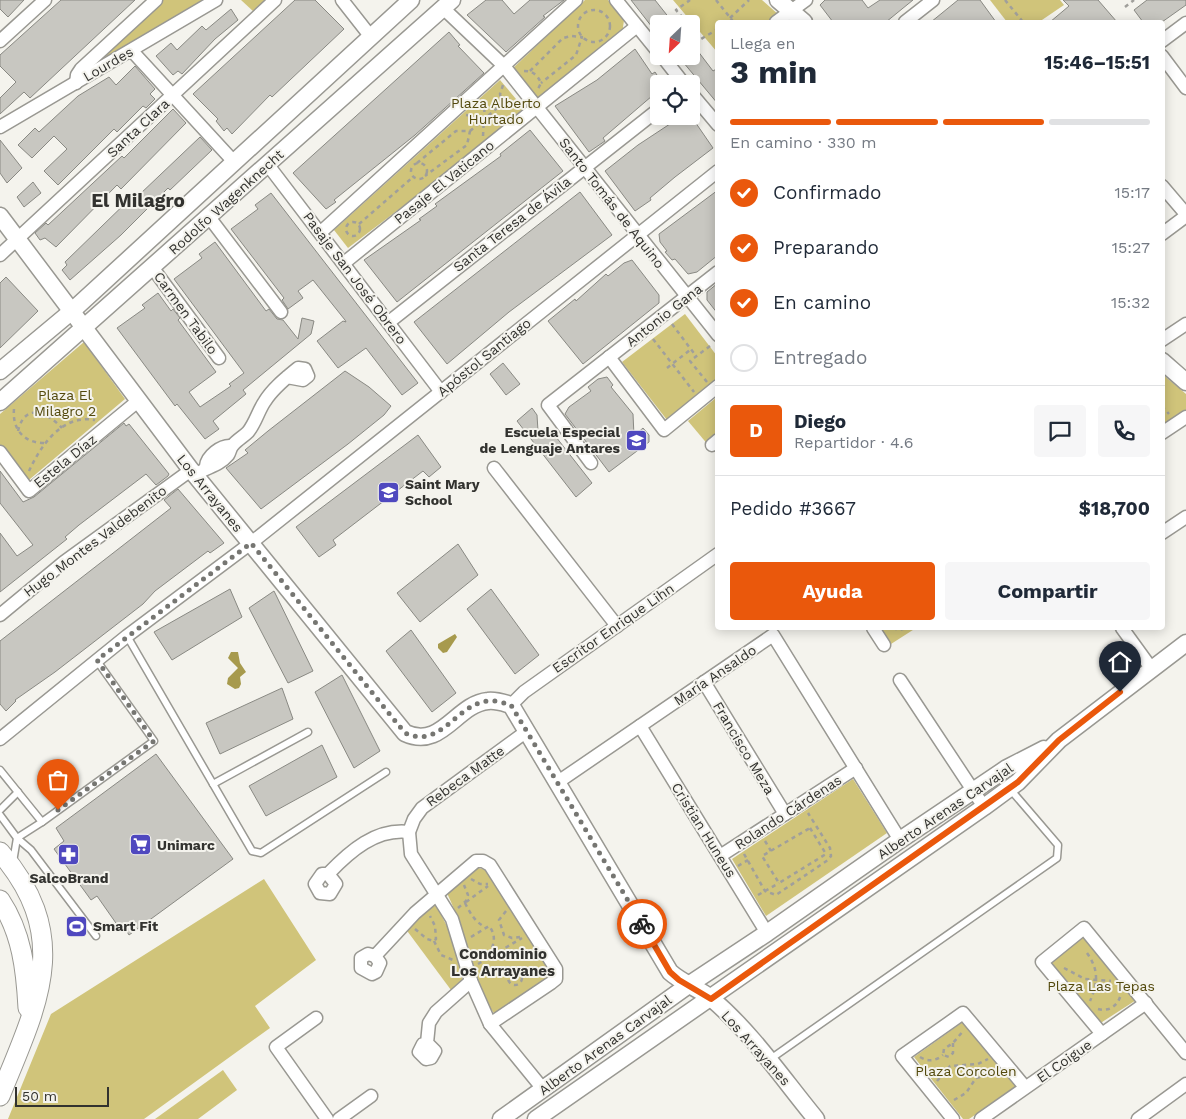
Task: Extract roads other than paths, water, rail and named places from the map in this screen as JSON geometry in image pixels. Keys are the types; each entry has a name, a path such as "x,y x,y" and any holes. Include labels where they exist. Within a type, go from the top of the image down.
{"main road":[{"path":"0,852 12,866 37,912 42,933 43,974 29,1026 0,1096"},
{"path":"0,900 19,938 26,977 29,1026"}],"street":[{"path":"0,41 45,0"},
{"path":"76,83 77,75 81,69 156,0"},
{"name":"Lourdes","path":"0,127 216,0"},
{"name":"Santa Clara","path":"0,255 275,0"},
{"path":"342,0 371,37"},
{"name":"Rodolfo Wagenknecht","path":"0,371 72,311 411,0"},
{"path":"321,232 576,0"},
{"path":"616,0 650,42"},
{"path":"778,0 802,20"},
{"path":"779,20 806,0"},
{"path":"907,20 933,0"},
{"name":"Rodolfo Wagenknecht","path":"8,403 84,328 447,4"},
{"name":"Santo Tomás de Aquino","path":"447,4 504,66 637,236 715,331"},
{"path":"1165,39 1186,23"},
{"name":"Pasaje El Vaticano","path":"344,263 637,26"},
{"path":"132,51 234,163"},
{"path":"1165,60 1186,88"},
{"path":"669,65 677,75"},
{"path":"700,104 715,121"},
{"name":"Santa Teresa de Ávila","path":"389,322 650,115"},
{"name":"Pasaje San José Obrero","path":"268,165 321,232 441,392"},
{"name":"Apóstol Santiago","path":"1,736 127,636 251,543 715,174"},
{"path":"1165,190 1186,215 1165,232"},
{"name":"Los Arrayanes","path":"0,216 138,401 198,470 251,543 405,733 414,737 437,734 476,704 487,701 511,705 670,972 679,980 690,984 711,999 769,1060 813,1118"},
{"path":"209,218 281,312"},
{"name":"Carmen Tabilo","path":"152,267 219,358"},
{"name":"Antonio Gana","path":"591,463 548,405 715,274"},
{"path":"1165,338 1186,324"},
{"path":"609,357 664,430 714,387"},
{"path":"1165,364 1186,382"},
{"name":"Hugo Montes Valdebenito","path":"0,614 64,562 198,470 213,466 228,455 231,446 247,433 258,417 264,402 287,378"},
{"name":"Estela Díaz","path":"0,452 29,490 138,401"},
{"path":"1165,431 1186,417"},
{"path":"494,468 617,626"},
{"path":"1165,531 1186,517"},
{"name":"Escritor Enrique Lihn","path":"511,705 524,692 715,556"},
{"path":"874,630 884,645"},
{"path":"1123,630 1151,668"},
{"name":"María Ansaldo","path":"558,782 773,635 900,840"},
{"name":"Alberto Arenas Carvajal","path":"536,1119 711,999 1010,788 1059,740 1186,643"},
{"path":"900,680 984,807"},
{"name":"Francisco Meza","path":"704,682 785,814"},
{"name":"Cristian Huneus","path":"640,726 767,933"},
{"name":"Rebeca Matte","path":"409,832 414,818 422,808 527,731"},
{"name":"Alberto Arenas Carvajal","path":"501,1119 690,984 972,791 1007,768 1059,740"},
{"name":"Rolando Cárdenas","path":"720,856 856,768"},
{"path":"328,874 373,837 396,831 409,832 411,854 448,913 462,950 469,976 490,1024 543,1089"},
{"path":"375,956 409,919 476,861 483,861 490,865 556,969 556,979 490,1024"},
{"path":"859,869 869,887"},
{"path":"1102,1034 1042,962 1084,928 1186,1053"},
{"path":"428,1043 429,1023 436,1012 469,976"},
{"name":"El Coigue","path":"981,1119 1146,1003"},
{"path":"952,1119 902,1056 963,1013 1025,1087"},
{"path":"316,1018 276,1047 327,1119"},
{"path":"1138,1119 1186,1084"},
{"path":"339,1119 371,1096"}],"lane":[{"path":"127,636 252,852 261,853 386,772"},
{"path":"12,866 17,838 154,741 97,660"},
{"path":"213,784 308,732"},
{"path":"0,770 42,822"},
{"path":"769,1060 1056,858 1058,845 1010,788"},
{"path":"0,810 18,792"},
{"path":"0,815 17,838 30,850 96,936"}],"place":[{"name":"Escuela Especial de Lenguaje Antares","path":"636,440"},
{"name":"Saint Mary School","path":"389,492"},
{"name":"Unimarc","path":"141,845"},
{"name":"SalcoBrand","path":"69,855"},
{"name":"Smart Fit","path":"77,926"}],"district":[{"name":"El Milagro","path":"138,200"},
{"name":"Condominio Los Arrayanes","path":"503,962"}],"park label":[{"name":"Plaza Alberto Hurtado","path":"496,112"},
{"name":"Plaza El Milagro 2","path":"65,404"},
{"name":"Plaza Las Tepas","path":"1101,986"},
{"name":"Plaza Corcolen","path":"966,1071"}]}
